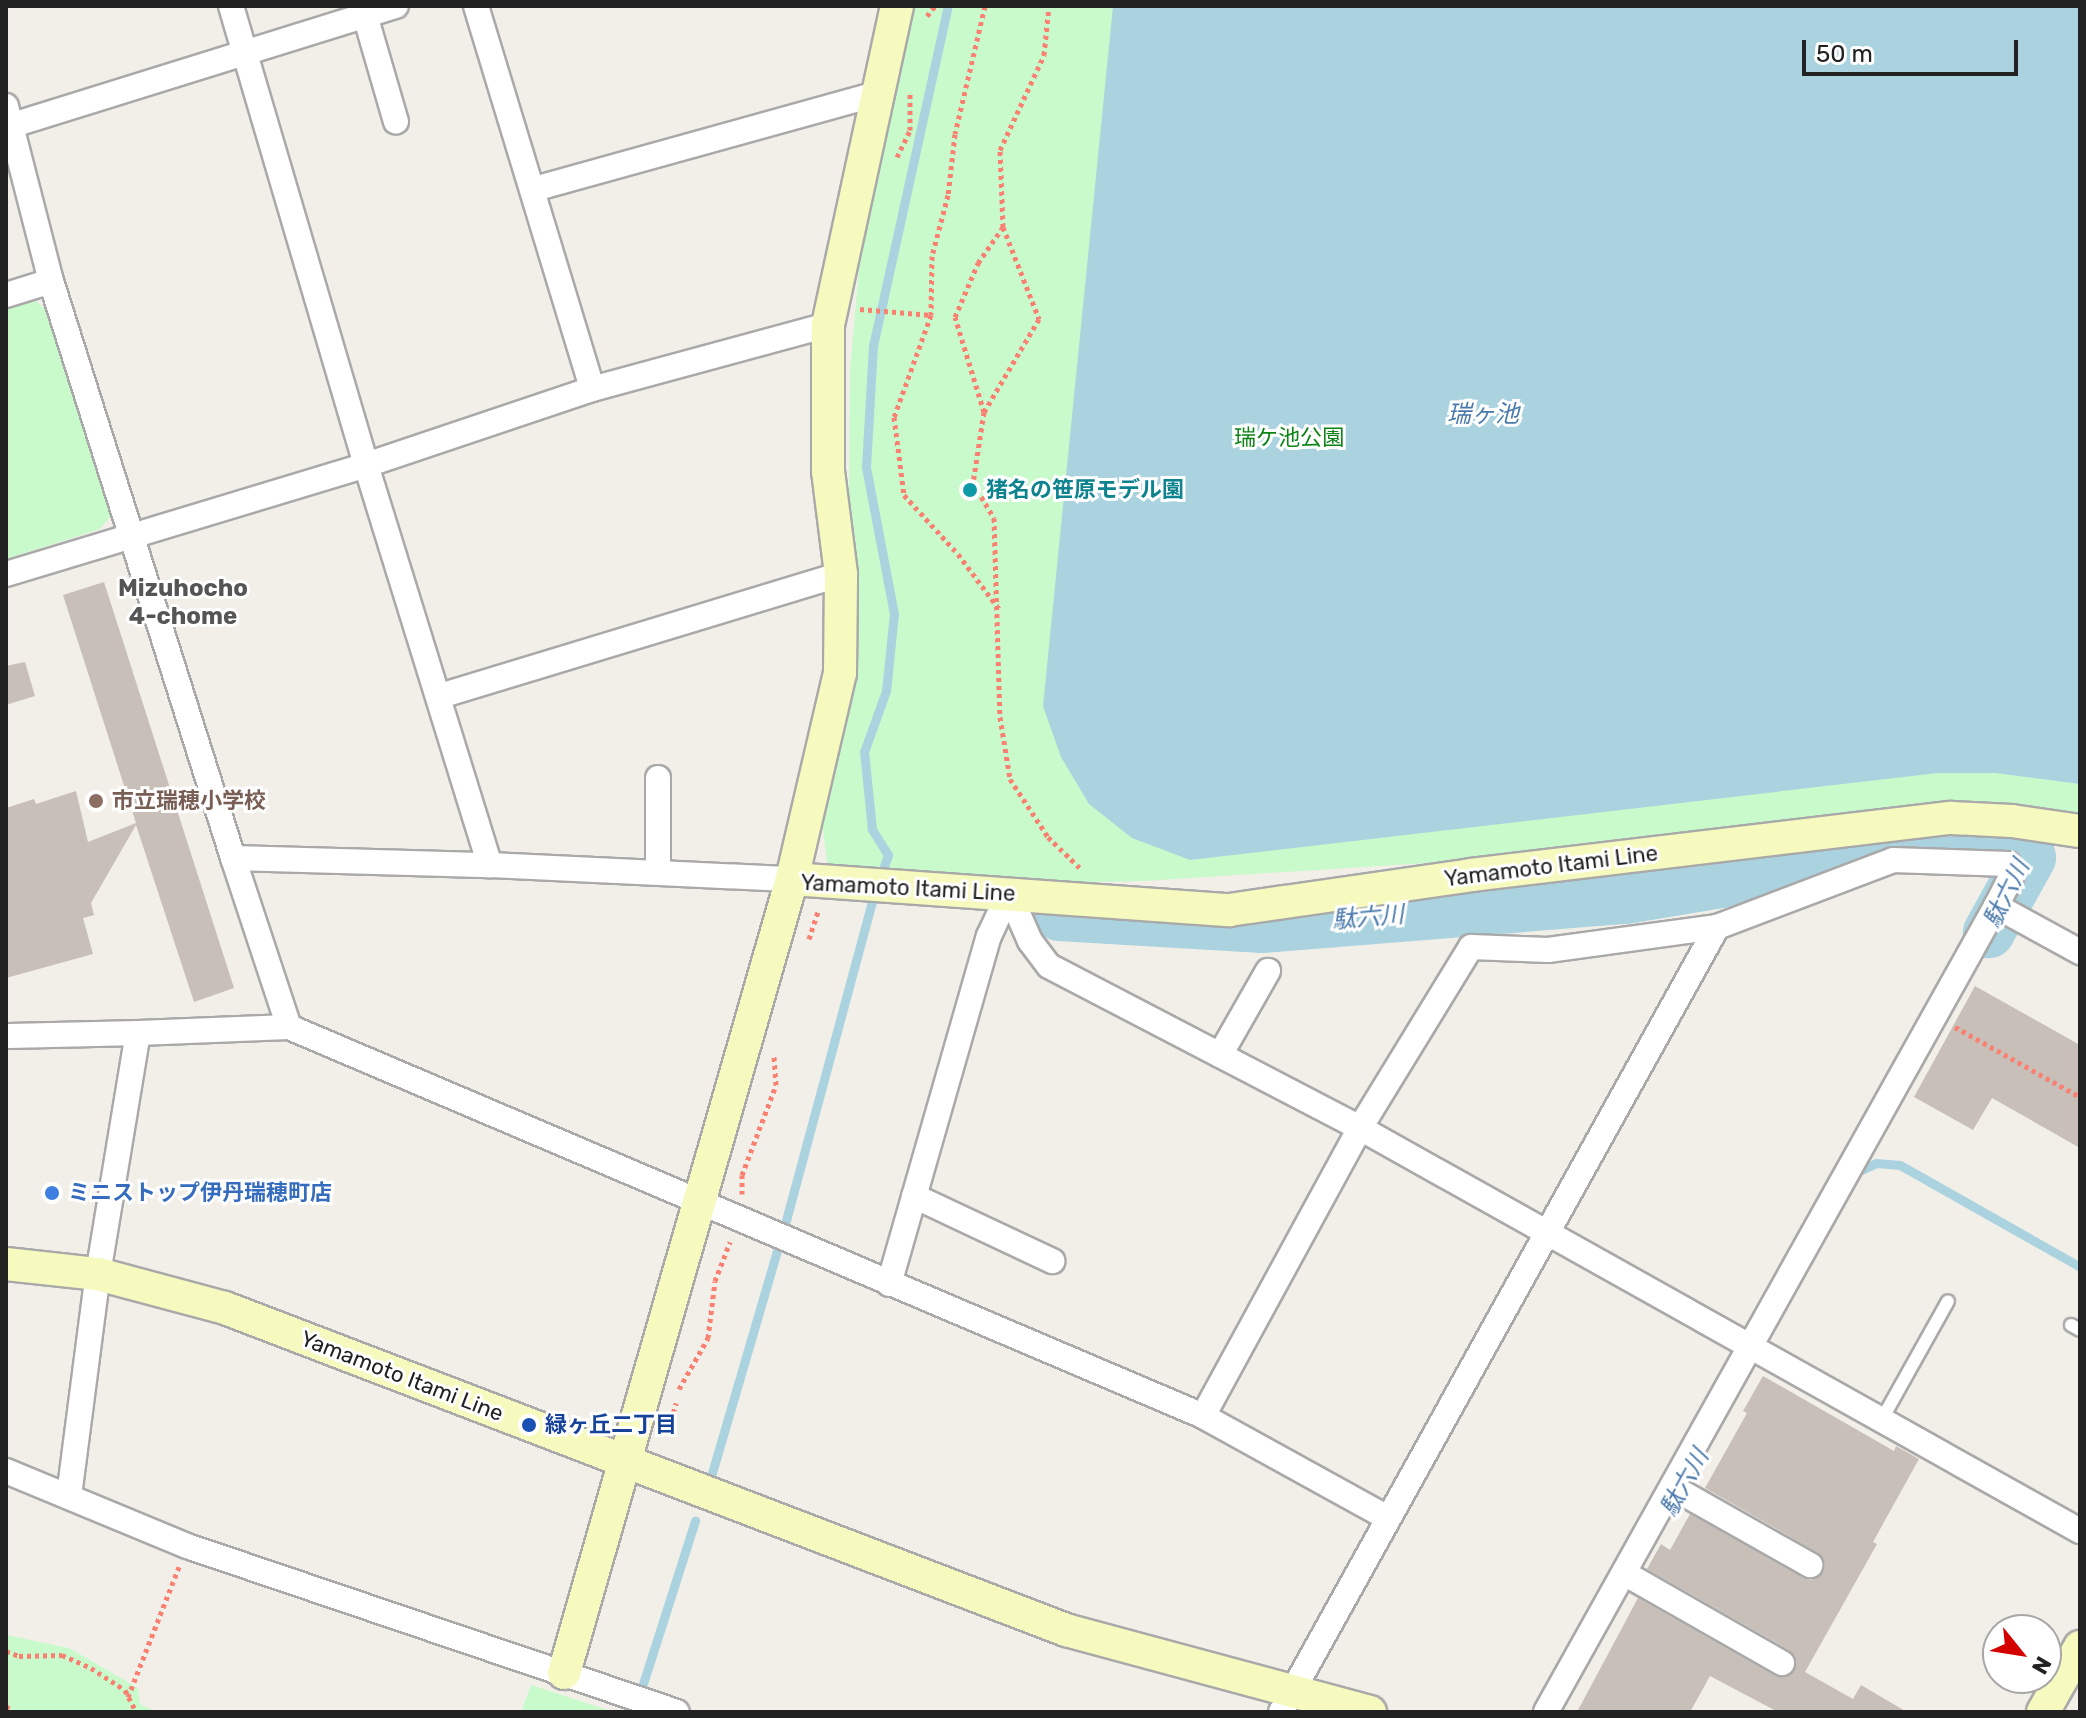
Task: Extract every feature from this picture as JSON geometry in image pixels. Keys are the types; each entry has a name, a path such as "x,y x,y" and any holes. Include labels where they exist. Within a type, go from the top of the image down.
{"main road":[{"path":"792,879 840,673 841,574 828,471 828,325 897,6"},
{"name":"Yamamoto Itami Line","path":"6,1264 98,1274 225,1308 623,1462 792,879 1229,910 1471,875 1952,818 2012,821 2080,831"},
{"path":"564,1673 623,1462 1066,1630 1287,1702 1370,1712"},
{"path":"2043,1712 2080,1647"}],"street":[{"path":"231,6 366,465 490,865"},
{"path":"289,1027 51,281 10,115 246,52 396,6"},
{"path":"476,6 534,189 592,389"},
{"path":"365,15 396,122"},
{"path":"534,189 876,94"},
{"path":"6,295 51,281"},
{"path":"6,574 366,465 592,389 828,325"},
{"path":"440,696 841,574"},
{"path":"658,778 658,872"},
{"path":"233,858 490,865 792,879"},
{"path":"1203,1416 1360,1128 1471,947 1548,950 1717,927 1893,860 2008,864 2012,875 2000,908 1756,1351 1672,1487 1631,1577 1546,1712"},
{"path":"1009,893 1030,941 1049,966 1360,1128 2080,1531"},
{"path":"889,1284 989,936 1009,893"},
{"path":"2000,908 2080,952"},
{"path":"1287,1702 1717,927"},
{"path":"1220,1055 1268,971"},
{"path":"6,1036 289,1027 1203,1416 1388,1518"},
{"path":"69,1496 98,1274 138,1033"},
{"path":"914,1196 1052,1261"},
{"path":"6,1471 187,1546 677,1712"},
{"path":"1672,1487 1810,1565"},
{"path":"1631,1577 1782,1663"}],"lane":[{"path":"1881,1421 1948,1301"}],"path":[{"path":"985,6 955,134 948,195 932,256 931,315 894,417 904,495 958,554 999,609"},
{"path":"1049,6 1044,55 1000,150 1003,227 1039,319 984,412 973,483 994,518 1000,717 1010,779 1048,837 1114,901"},
{"path":"984,412 955,317 978,263 1003,227"},
{"path":"828,325 837,311 854,309 931,315"},
{"path":"1946,1022 2080,1097"},
{"path":"128,1697 187,1546"},
{"path":"6,1651 19,1656 62,1655 125,1690 136,1712"},
{"path":"6,1706 13,1712"}],"green space":[{"name":"瑞ヶ池","path":"911,6 2080,6 2080,817 1958,802 1459,861 1144,881 1037,883 828,868 820,808 857,613 849,506 850,371 862,235"},
{"path":"28,295 44,308 114,512 100,529 6,559 6,302"},
{"path":"6,1635 69,1648 138,1688 140,1704 156,1712 6,1712"},
{"path":"531,1685 614,1712 521,1712"}],"water":[{"name":"瑞ヶ池","path":"1113,6 2080,6 2080,784 1995,773 1938,773 1190,860 1132,838 1089,804 1061,757 1043,706"}],"building":[{"path":"104,582 234,988 194,1002 136,825 91,903 94,915 83,918 93,954 6,978 6,808 34,799 36,804 76,791 88,842 136,823 63,595"},
{"path":"25,662 35,696 6,705 6,666"},
{"path":"1975,986 2080,1045 2080,1148 1992,1098 1973,1130 1914,1097"},
{"path":"1763,1376 1894,1451 1896,1446 1919,1459 1873,1542 1877,1544 1805,1672 1853,1699 1861,1685 1907,1712 1778,1712 1710,1676 1690,1712 1577,1712 1638,1598 1775,1676 1789,1676 1795,1670 1795,1656 1789,1650 1647,1569 1661,1544 1670,1550 1690,1514 1803,1578 1811,1580 1823,1573 1825,1564 1817,1552 1705,1488 1747,1413 1743,1411"}],"waterway":[{"path":"712,1473 785,1224 873,898 888,855 872,829 864,752 886,691 894,614 866,467 873,346 948,6"},
{"name":"駄六川","path":"1059,915 1263,927 1625,898 1721,882 1848,844 1933,842 2027,846 2030,858 1989,932"},
{"path":"1019,911 1059,915"},
{"path":"1857,1172 1876,1163 1900,1165 2080,1267"},
{"path":"634,1712 695,1521"}],"place":[{"name":"猪名の笹原モデル園","path":"970,490"},
{"name":"市立瑞穂小学校","path":"96,801"},
{"name":"ミニストップ伊丹瑞穂町店","path":"52,1193"},
{"name":"緑ヶ丘二丁目","path":"529,1425"}],"district":[{"name":"Mizuhocho 4-chome","path":"183,603"}],"park label":[{"name":"瑞ケ池公園","path":"1289,438"}]}
